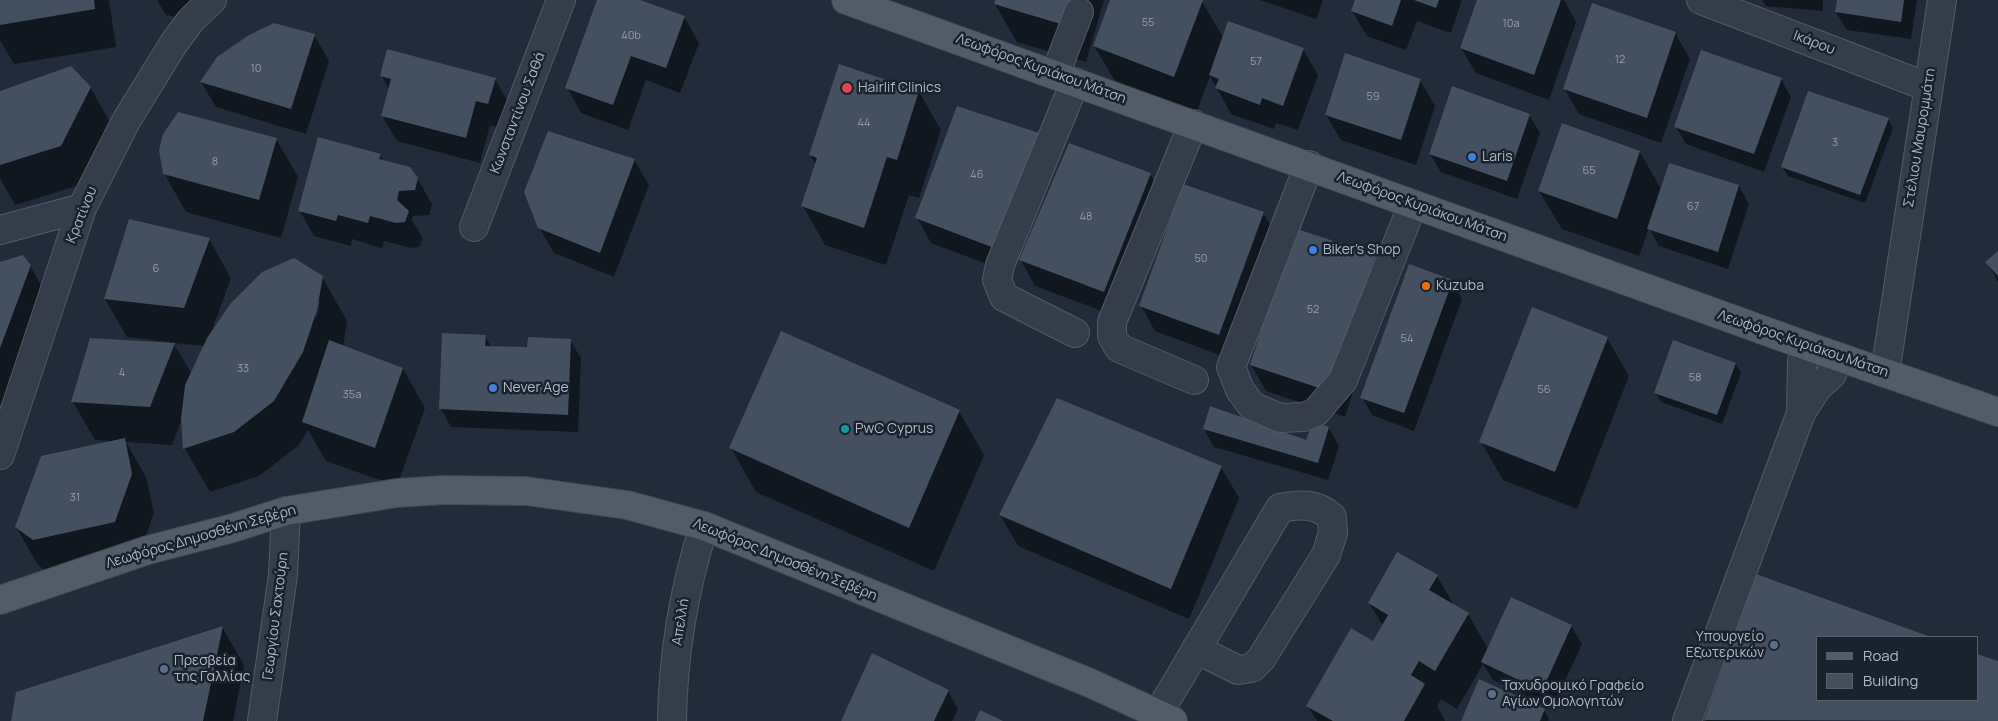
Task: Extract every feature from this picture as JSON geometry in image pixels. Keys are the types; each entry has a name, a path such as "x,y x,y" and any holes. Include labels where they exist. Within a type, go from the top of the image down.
{"main road":[{"name":"Λεωφόρος Κυριάκου Μάτση","path":"846,0 1309,165 1807,346 1998,412"},
{"name":"Λεωφόρος Δημοσθένη Σεβέρη","path":"0,600 148,550 233,528 286,511 397,493 444,490 526,491 627,506 704,526 1090,683 1166,718"}],"street":[{"name":"Κρατίνου","path":"0,455 82,208 126,121 174,43 191,20 212,0"},
{"name":"Κωνσταντίνου Σαθά","path":"474,227 561,0"},
{"name":"Ικάρου","path":"1701,0 1928,87"},
{"name":"Στέλιου Μαυρομμάτη","path":"1886,373 1942,0"},
{"path":"1075,333 1004,296 997,280 1000,265 1065,78 1079,12"},
{"path":"1193,124 1112,322 1112,336 1119,348 1194,380"},
{"path":"1309,165 1231,367 1240,390 1252,406 1280,418 1304,417 1316,412 1343,380 1413,204"},
{"path":"0,230 82,208"},
{"path":"1801,413 1802,361 1807,346"},
{"path":"1687,721 1801,413 1817,388 1832,374 1838,357"},
{"path":"1166,718 1196,649 1280,508 1299,504 1322,508 1332,517 1334,533 1326,555 1261,659 1252,668 1238,670 1196,649"},
{"name":"Γεωργίου Σαχτούρη","path":"262,721 282,575 286,511"},
{"name":"Απελλή","path":"672,721 678,637 689,574 704,526"}],"building":[{"path":"0,0 94,0 95,9 0,25"},
{"path":"597,0 640,0 685,16 666,68 631,56 613,105 565,88"},
{"path":"995,0 1071,0 1064,25 994,4"},
{"path":"1110,0 1203,0 1174,77 1093,46"},
{"path":"1355,0 1401,0 1392,26 1351,11"},
{"path":"1414,0 1439,0 1436,8"},
{"path":"1477,0 1561,0 1534,75 1460,48"},
{"path":"1837,0 1904,0 1901,22 1835,12"},
{"path":"1592,3 1676,32 1647,118 1563,89"},
{"path":"1228,21 1304,48 1283,106 1262,98 1260,105 1215,88 1219,79 1209,75"},
{"path":"274,23 315,34 291,109 200,82 217,57 249,35"},
{"path":"387,49 496,78 488,104 476,101 466,138 381,116 391,79 380,76"},
{"path":"1701,50 1782,78 1754,154 1674,127"},
{"path":"1345,53 1421,79 1401,140 1325,115"},
{"path":"839,64 919,91 897,160 887,157 864,228 801,206 817,158 809,155"},
{"path":"71,66 91,87 61,146 0,165 0,91"},
{"path":"1452,86 1530,114 1507,181 1429,154"},
{"path":"1808,91 1889,118 1860,195 1781,167"},
{"path":"957,106 1039,133 997,249 915,218"},
{"path":"178,112 277,138 259,200 163,174 159,150 163,134"},
{"path":"1562,123 1640,151 1617,219 1538,191"},
{"path":"548,131 635,159 600,253 538,228 524,192"},
{"path":"318,137 381,154 379,159 410,167 418,178 415,190 399,191 397,200 409,211 405,222 396,223 370,216 368,223 338,215 336,221 298,211"},
{"path":"1069,143 1151,173 1104,292 1019,260"},
{"path":"1669,163 1739,185 1718,252 1647,229"},
{"path":"1183,184 1264,212 1219,335 1139,306"},
{"path":"129,219 210,238 184,308 104,299"},
{"path":"1294,228 1376,255 1331,392 1250,365"},
{"path":"1998,251 1998,276 1985,262"},
{"path":"23,255 31,265 0,348 0,262"},
{"path":"294,258 323,276 317,310 303,352 274,401 234,432 183,449 181,419 185,385 207,338 231,303 262,272"},
{"path":"1409,264 1453,280 1404,413 1360,398"},
{"path":"1532,307 1608,337 1555,472 1479,442"},
{"name":"PwC Cyprus","path":"781,331 960,410 909,528 729,448"},
{"path":"442,333 486,335 485,346 527,347 528,337 571,339 568,415 439,409"},
{"path":"90,338 175,343 150,407 71,402"},
{"path":"329,340 403,368 375,448 302,422"},
{"path":"1673,340 1736,363 1717,415 1654,393"},
{"path":"1057,398 1222,466 1171,589 999,515"},
{"path":"1210,406 1306,440 1313,422 1329,427 1318,463 1203,429"},
{"path":"125,438 132,474 115,522 33,540 15,527 41,456"},
{"path":"1397,552 1438,575 1429,590 1469,613 1435,671 1419,661 1411,675 1425,684 1404,721 1333,721 1306,706 1351,628 1373,641 1388,615 1368,603"},
{"name":"Υπουργείο Εξωτερικών","path":"1756,574 1928,636 1816,636 1816,701 1978,701 1978,654 1998,661 1998,721 1704,720"},
{"path":"1511,597 1572,625 1542,691 1481,662"},
{"path":"223,626 203,721 11,721 16,692"},
{"path":"872,653 949,690 934,721 841,721"},
{"name":"Ταχυδρομικό Γραφείο Αγίων Ομολογητών","path":"1479,679 1545,709 1540,721 1461,721"},
{"path":"980,710 1003,721 975,721"}],"place":[{"name":"Hairlif Clinics","path":"847,88"},
{"name":"Laris","path":"1472,157"},
{"name":"Biker’s Shop","path":"1313,250"},
{"name":"Kuzuba","path":"1426,286"},
{"name":"Never Age","path":"493,388"},
{"name":"PwC Cyprus","path":"845,429"},
{"name":"Υπουργείο Εξωτερικών","path":"1774,645"},
{"name":"Πρεσβεία της Γαλλίας","path":"164,669"},
{"name":"Ταχυδρομικό Γραφείο Αγίων Ομολογητών","path":"1492,694"}]}
